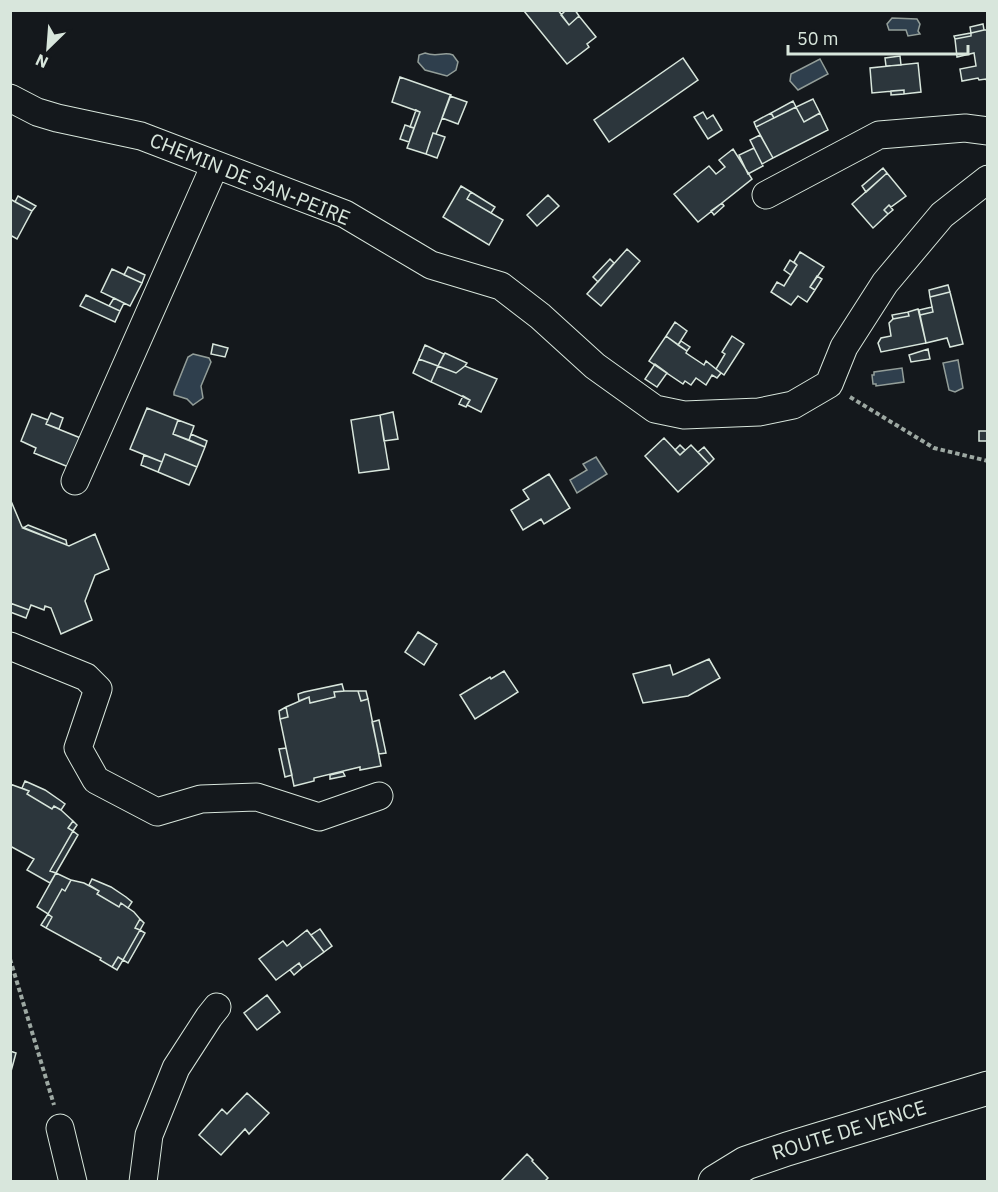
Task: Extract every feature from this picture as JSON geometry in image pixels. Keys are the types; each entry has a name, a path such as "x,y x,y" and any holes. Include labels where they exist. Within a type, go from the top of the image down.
{"main road":[{"name":"ROUTE DE VENCE","path":"715,1182 746,1163 987,1088"}],"street":[{"name":"CHEMIN DE SAN-PEIRE","path":"10,98 37,112 57,118 141,136 345,214 431,265 501,286 540,316 595,366 656,409 684,415 759,412 793,405 829,384"},
{"path":"766,195 879,135 964,128 987,131"},
{"path":"75,481 215,165"},
{"path":"829,384 844,348 885,283 942,215 987,179"},
{"path":"10,646 86,677 98,689 78,748 96,780 157,812 201,799 257,797 318,817 379,796"},
{"path":"143,1182 149,1135 176,1068 217,1007"},
{"path":"60,1128 73,1182"}],"path":[{"path":"829,384 934,448 987,461"},
{"path":"10,959 60,1128"}],"water":[{"path":"892,18 917,19 920,24 918,31 920,34 908,36 906,30 889,30 887,24"},
{"path":"425,53 453,55 458,62 456,70 447,76 425,70 418,62 419,55"},
{"path":"820,59 828,74 798,90 790,81 791,74"},
{"path":"193,354 209,358 211,362 201,386 203,398 193,405 187,399 174,395 174,392 188,357"},
{"path":"958,360 963,388 955,392 949,390 943,363"},
{"path":"902,368 904,382 876,386 873,384 874,372"},
{"path":"596,457 607,474 577,493 570,480 587,470 583,464"}],"building":[{"path":"558,10 569,25 579,16 596,37 587,44 589,47 567,64 524,11"},
{"path":"566,10 575,10 579,16 569,25 561,15"},
{"path":"983,24 984,30 971,33 970,27"},
{"path":"988,30 988,84 986,79 979,80 978,78 962,81 960,69 976,66 974,53 957,57 955,39 971,36 971,33"},
{"path":"971,33 971,36 955,39 954,36"},
{"path":"900,56 901,65 886,66 885,58"},
{"path":"683,58 698,80 609,142 594,120"},
{"path":"918,63 921,92 904,94 904,90 872,93 870,68"},
{"path":"400,77 451,95 426,154 407,148 420,112 392,102"},
{"path":"904,90 904,94 891,95 891,91"},
{"path":"450,96 467,102 458,124 442,118"},
{"path":"813,99 820,113 804,122 796,107"},
{"path":"793,101 796,107 774,118 771,113"},
{"path":"796,107 804,122 820,113 828,130 773,158 756,127"},
{"path":"416,110 420,112 414,128 410,127"},
{"path":"703,112 707,119 713,115 722,130 708,139 694,117"},
{"path":"771,113 774,118 756,127 754,122"},
{"path":"405,125 414,128 409,142 400,139"},
{"path":"433,133 445,137 437,158 426,154"},
{"path":"760,135 773,158 762,164 750,140"},
{"path":"754,148 763,166 748,174 739,155"},
{"path":"733,149 752,179 698,222 674,194 709,166 716,174 725,167 719,160"},
{"path":"883,168 887,173 866,192 862,186"},
{"path":"887,173 906,196 891,207 889,205 884,210 888,214 873,228 852,204"},
{"path":"461,186 471,192 467,199 503,220 489,245 443,217"},
{"path":"471,192 495,207 491,213 467,199"},
{"path":"548,195 559,206 537,226 527,215"},
{"path":"18,196 36,206 32,211 15,202"},
{"path":"10,199 32,211 17,239 10,235"},
{"path":"722,203 724,206 714,215 711,211"},
{"path":"889,205 893,210 888,214 884,210"},
{"path":"627,249 640,261 601,306 587,294"},
{"path":"800,252 824,267 810,287 815,290 807,302 798,296 791,305 771,292 777,282 784,286 797,265 794,262"},
{"path":"610,259 614,263 598,282 593,277"},
{"path":"790,260 797,265 791,275 784,270"},
{"path":"128,267 145,275 142,283 124,275"},
{"path":"112,269 142,283 130,306 101,292"},
{"path":"817,276 822,279 815,290 810,287"},
{"path":"948,285 950,292 930,297 929,290"},
{"path":"950,292 963,344 950,347 947,338 926,343 920,315 933,312 930,297"},
{"path":"86,295 120,311 115,322 80,306"},
{"path":"114,298 124,303 120,311 109,306"},
{"path":"932,307 933,312 920,315 919,310"},
{"path":"918,309 926,343 881,352 878,343 881,338 891,336 889,323 893,319 909,316 908,312"},
{"path":"908,312 909,316 893,319 892,315"},
{"path":"675,322 687,331 678,345 666,336"},
{"path":"666,336 687,351 686,353 704,365 706,361 721,373 717,378 712,375 706,385 696,378 691,385 685,381 683,384 649,361"},
{"path":"732,336 744,344 724,375 716,369 725,354 722,352"},
{"path":"681,341 690,347 687,351 678,345"},
{"path":"213,344 228,348 225,357 211,354"},
{"path":"425,345 444,354 438,366 419,359"},
{"path":"928,349 930,359 911,362 909,355"},
{"path":"445,353 467,363 456,373 438,366"},
{"path":"419,359 438,366 431,382 413,373"},
{"path":"655,364 667,373 657,387 645,379"},
{"path":"438,366 456,373 465,366 497,379 481,412 467,405 470,400 431,382"},
{"path":"463,396 470,400 466,407 459,404"},
{"path":"147,408 178,420 173,434 205,447 197,467 165,454 162,462 130,449"},
{"path":"393,412 398,439 384,441 380,415"},
{"path":"51,413 63,418 59,429 46,424"},
{"path":"32,414 48,420 46,424 83,439 71,468 34,453 36,448 21,441"},
{"path":"380,415 389,469 359,473 351,420"},
{"path":"178,420 194,426 189,440 173,434"},
{"path":"979,431 988,431 988,441 979,441"},
{"path":"191,434 207,441 205,447 189,440"},
{"path":"664,438 680,455 691,445 709,464 678,492 645,456"},
{"path":"680,445 685,450 680,455 675,450"},
{"path":"704,447 714,459 709,464 698,452"},
{"path":"165,454 197,467 189,485 158,472"},
{"path":"144,455 162,462 158,472 141,465"},
{"path":"549,474 570,508 544,524 541,519 523,530 511,510 529,499 523,490"},
{"path":"11,501 22,527 69,546 95,534 109,569 95,575 85,601 92,620 61,634 51,608 45,606 44,610 31,605 29,610 10,603"},
{"path":"28,525 66,540 67,545 23,528"},
{"path":"10,603 29,610 26,618 10,612"},
{"path":"418,632 437,644 424,665 405,652"},
{"path":"709,659 720,678 688,696 643,703 633,674 670,665 673,675"},
{"path":"504,671 518,692 475,719 460,695"},
{"path":"342,684 344,691 334,692 335,697 310,703 309,697 299,701 298,694"},
{"path":"358,691 361,701 368,699 381,766 360,770 360,767 314,778 314,781 294,786 280,719 288,717 286,707 309,697 310,703 335,697 334,692"},
{"path":"358,691 366,691 368,699 361,701"},
{"path":"286,707 288,717 280,719 279,711"},
{"path":"379,720 386,753 379,754 372,722"},
{"path":"286,748 292,775 285,777 279,749"},
{"path":"343,772 345,776 330,779 330,775"},
{"path":"25,781 45,790 65,804 61,810 54,806 52,809 27,794 29,791 22,788"},
{"path":"10,784 29,791 27,794 52,809 54,806 61,810 73,821 68,828 73,831 50,871 56,873 50,883 27,870 34,859 10,846"},
{"path":"73,821 77,825 73,831 68,828"},
{"path":"73,831 78,835 56,873 50,871"},
{"path":"56,873 71,880 65,891 62,889 48,914 37,907"},
{"path":"92,879 111,887 126,897 132,902 128,908 121,903 119,907 97,894 99,891 89,885"},
{"path":"71,880 84,883 99,891 97,894 119,907 121,903 140,919 135,928 140,930 123,960 118,957 112,967 100,960 101,958 46,928 52,917 48,914 62,889 65,891"},
{"path":"48,914 52,917 46,928 41,925"},
{"path":"140,919 144,923 140,930 135,928"},
{"path":"320,929 332,946 324,952 311,935"},
{"path":"140,930 145,933 128,963 123,960"},
{"path":"307,930 324,952 302,968 299,963 276,980 259,959 283,941 287,946"},
{"path":"118,957 123,960 117,970 112,967"},
{"path":"299,963 302,968 294,975 290,970"},
{"path":"267,995 280,1012 257,1030 244,1013"},
{"path":"10,1051 16,1053 10,1075"},
{"path":"247,1093 269,1113 249,1134 245,1129 221,1155 199,1135 222,1109 227,1114"},
{"path":"527,1154 548,1178 544,1182 500,1182"}]}
